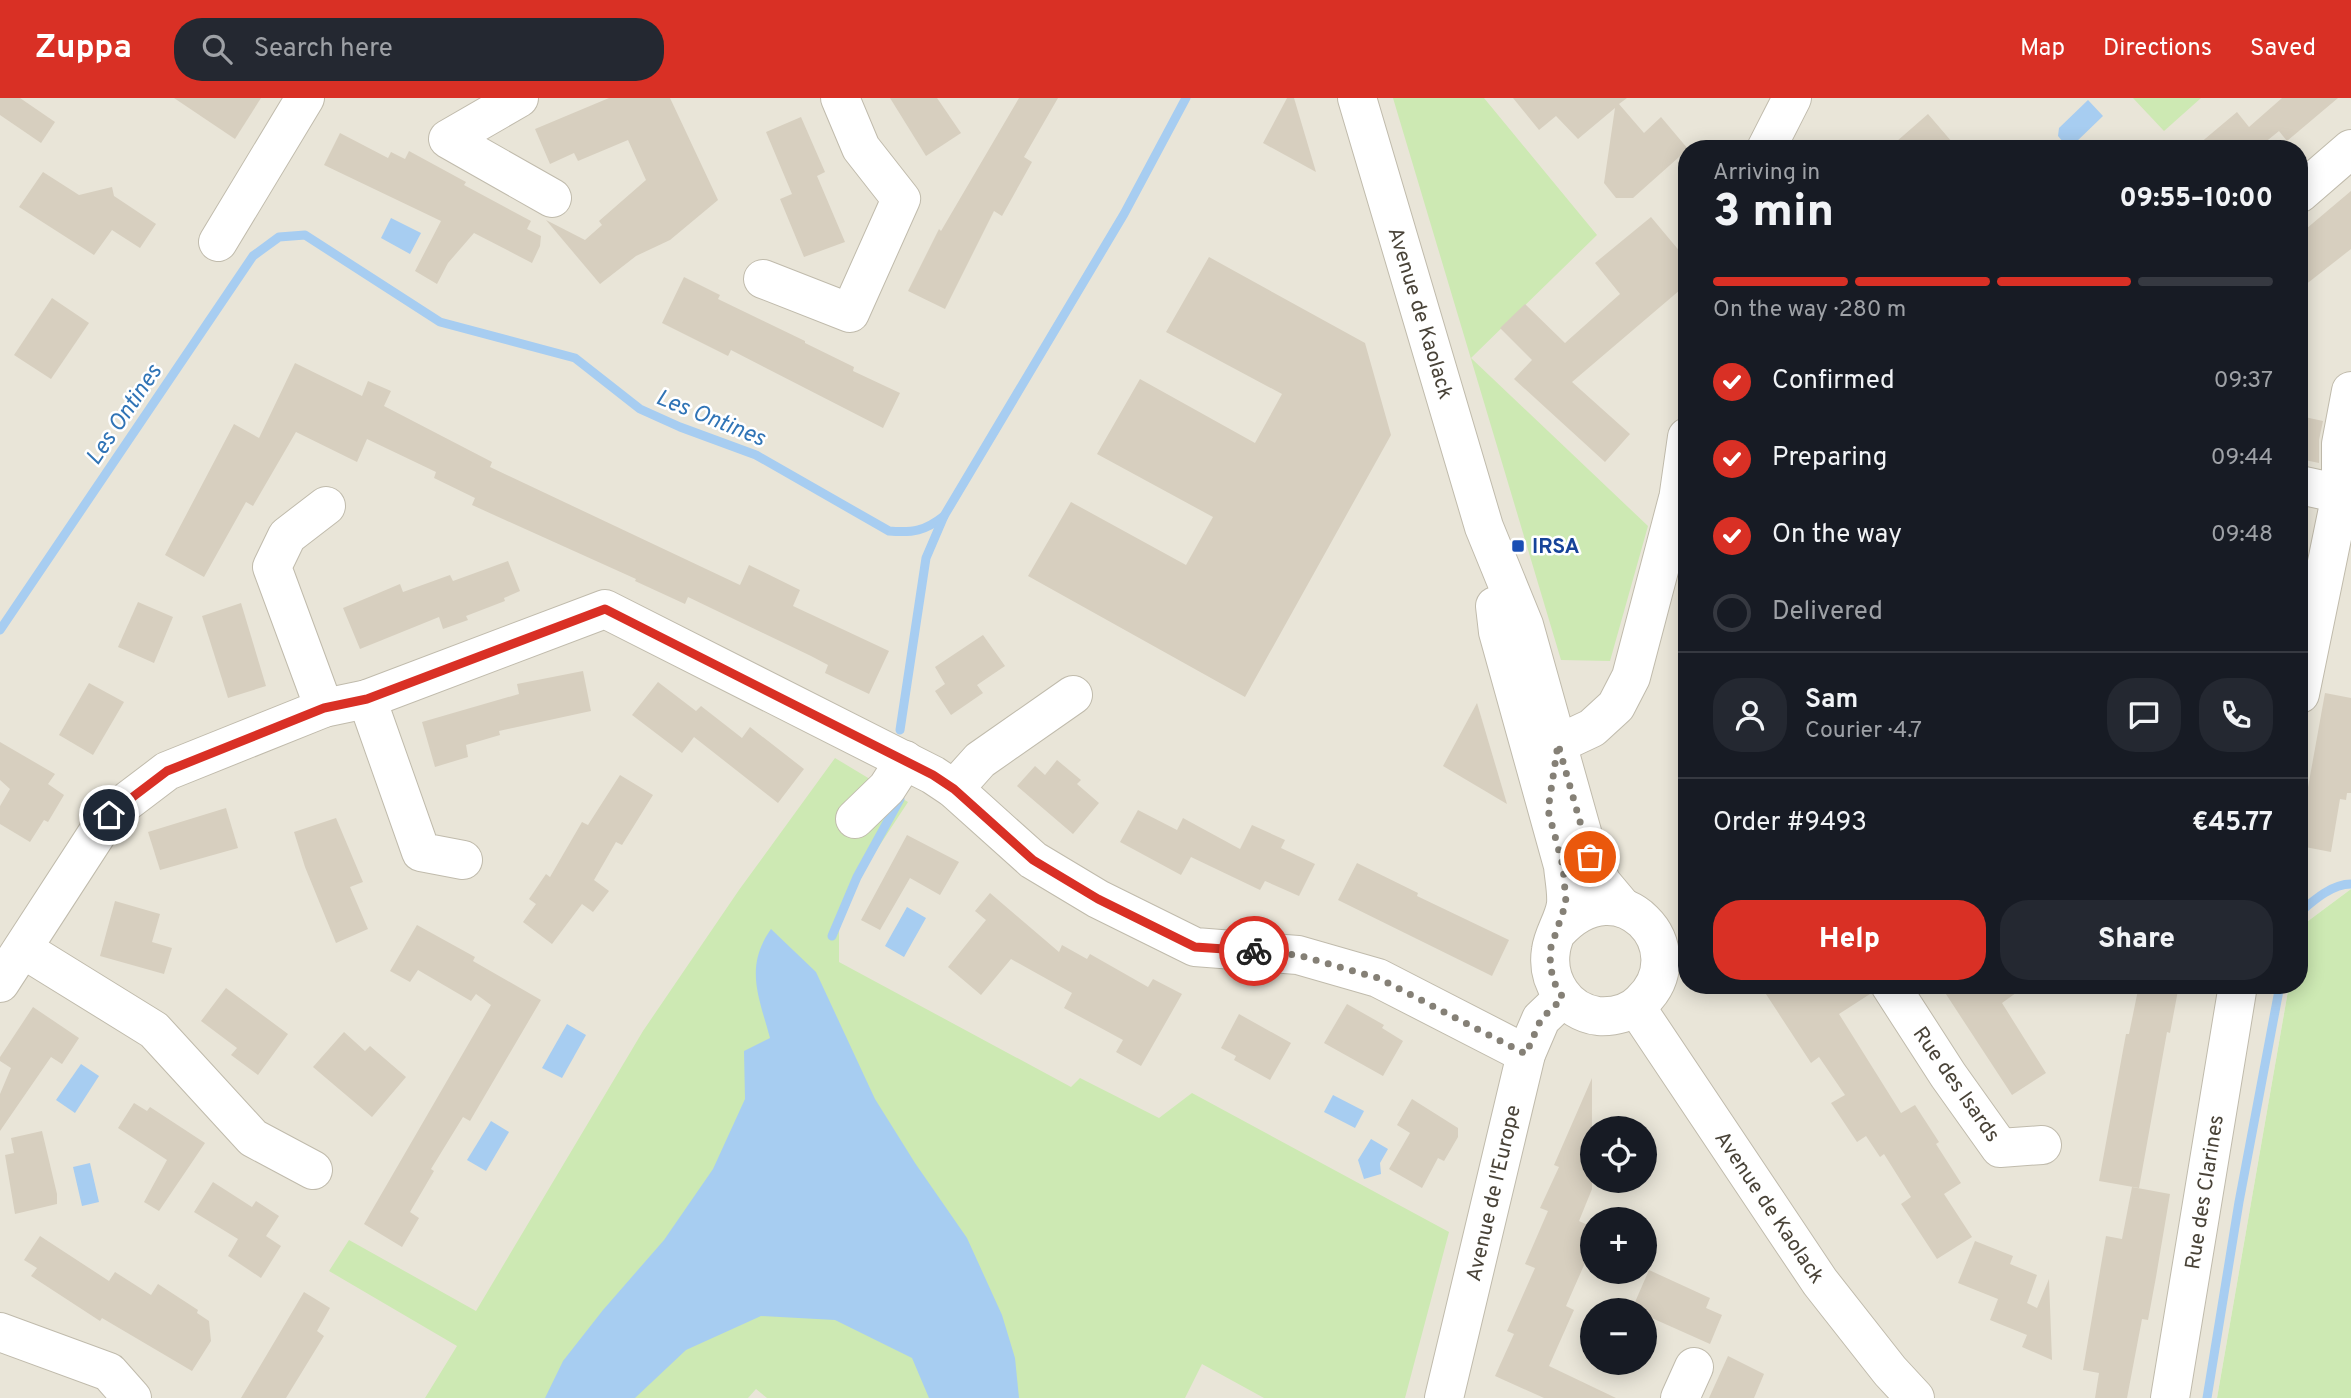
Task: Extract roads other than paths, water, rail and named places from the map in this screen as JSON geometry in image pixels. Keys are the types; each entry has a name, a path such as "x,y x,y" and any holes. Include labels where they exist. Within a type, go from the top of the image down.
{"street":[{"path":"218,242 305,98"},
{"path":"519,98 441,129 552,198"},
{"path":"764,279 850,313 901,199 860,148 840,98"},
{"name":"Avenue de Kaolack","path":"1357,98 1484,527 1524,625 1590,857 1602,883 1623,908 1639,916 1651,929 1659,945 1661,963 1657,980 1649,995 1636,1007 1820,1282 1890,1371 1915,1398"},
{"path":"1771,140 1792,98"},
{"path":"1793,140 1814,98"},
{"path":"2308,187 2351,149"},
{"path":"2308,659 2346,493 2341,444 2351,391"},
{"path":"2308,486 2346,493"},
{"path":"1548,810 1558,744 1592,729 1616,706 1631,677 1678,504"},
{"path":"324,708 272,567 287,536 326,506"},
{"name":"Avenue de Kaolack","path":"1484,527 1498,632 1563,866 1566,903 1551,947 1550,965 1554,982 1563,998"},
{"path":"0,983 109,815 167,771 324,708 367,699 605,609 905,760 954,789 1033,860 1098,899 1195,947 1298,955 1378,978 1526,1054"},
{"path":"954,789 979,760 1073,695"},
{"path":"367,699 421,852 463,860"},
{"path":"855,819 887,788 905,760"},
{"path":"1558,931 1571,917 1587,908 1605,905 1623,908"},
{"path":"23,948 154,1030 253,1138 313,1170"},
{"name":"Rue des Isards","path":"1896,994 1948,1075 2000,1148 2042,1144"},
{"name":"Rue des Clarines","path":"2170,1398 2237,994"},
{"path":"1563,998 1590,1015 1614,1015 1636,1007"},
{"name":"Avenue de l'Europe","path":"1446,1397 1526,1054 1541,1019 1563,998"},
{"path":"0,1332 110,1372 132,1398"}],"water":[{"path":"2088,100 2103,116 2078,140 2061,140 2058,136 2059,128"},
{"path":"391,218 421,233 410,254 381,238"},
{"path":"907,907 926,918 904,957 885,946"},
{"path":"771,929 816,972 875,1099 967,1238 1002,1315 1015,1358 1019,1398 929,1398 912,1358 835,1320 761,1316 686,1350 635,1398 545,1398 563,1361 664,1240 713,1169 745,1099 744,1051 770,1038 758,996 756,969 758,956"},
{"path":"567,1024 586,1035 562,1078 542,1068"},
{"path":"81,1064 99,1076 75,1113 56,1100"},
{"path":"1333,1095 1364,1111 1355,1128 1324,1112"},
{"path":"491,1121 509,1132 486,1171 467,1160"},
{"path":"1371,1139 1388,1149 1380,1163 1381,1174 1364,1179 1358,1160"},
{"path":"90,1163 99,1202 82,1206 73,1167"}],"waterway":[{"name":"Les Ontines","path":"0,630 253,256 279,237 305,235 440,322 575,358 640,409 756,455 889,531 905,532 925,528 944,516 1124,214 1186,98"},
{"path":"900,730 926,558 944,516"},
{"path":"832,936 857,877 900,799"},
{"path":"2308,905 2330,890 2351,884"},
{"path":"2207,1398 2239,1202 2278,994"}],"place":[{"name":"IRSA","path":"1518,546"}]}
